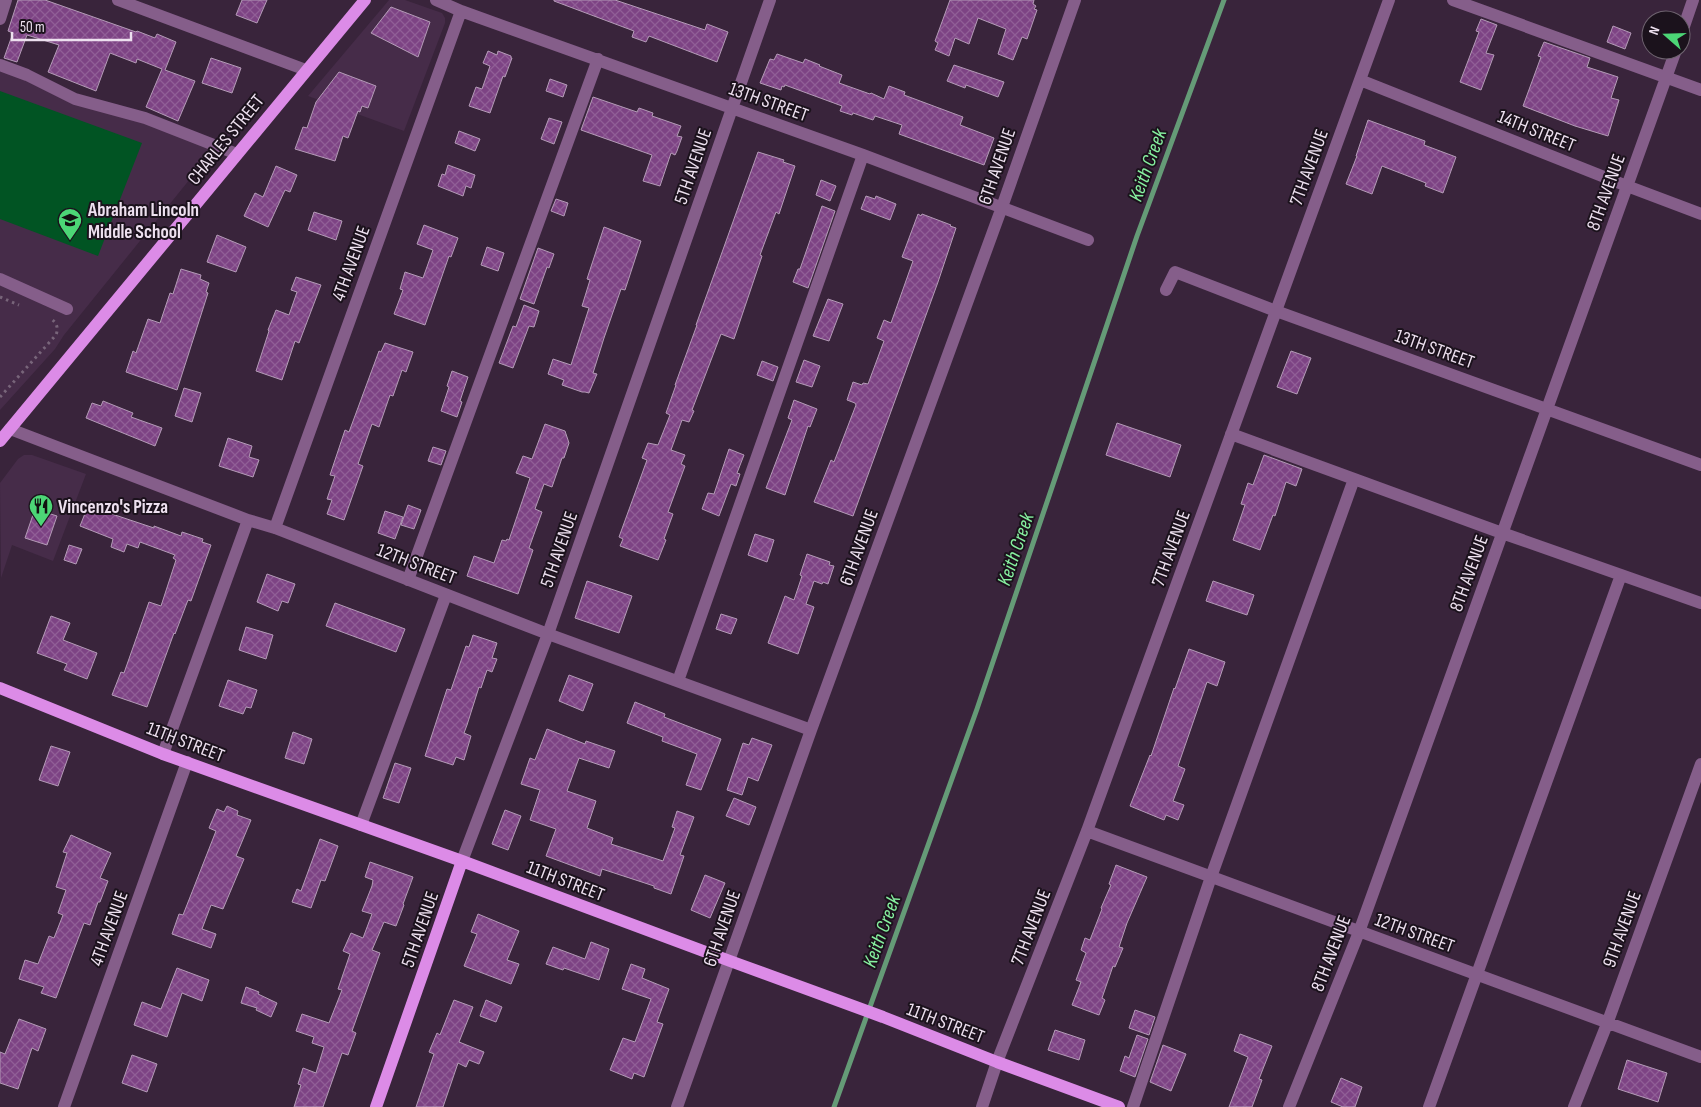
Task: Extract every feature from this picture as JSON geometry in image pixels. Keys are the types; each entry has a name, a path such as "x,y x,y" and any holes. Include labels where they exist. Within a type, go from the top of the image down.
{"main road":[{"name":"CHARLES STREET","path":"0,441 365,0"},
{"name":"11TH STREET","path":"0,688 163,754 462,861 730,962 883,1017 1119,1107"},
{"name":"5TH AVENUE","path":"376,1107 462,861"}],"street":[{"path":"0,18 6,0"},
{"path":"118,0 306,70"},
{"name":"13TH STREET","path":"436,0 461,11 1002,206 1088,240"},
{"name":"5TH AVENUE","path":"462,861 548,634 770,0"},
{"name":"6TH AVENUE","path":"677,1107 1075,0"},
{"name":"7TH AVENUE","path":"982,1107 997,1062 1087,831 1389,0"},
{"path":"1453,0 1701,90"},
{"name":"4TH AVENUE","path":"275,528 461,11"},
{"path":"408,580 598,59"},
{"name":"8TH AVENUE","path":"1289,1107 1359,932 1672,60"},
{"path":"0,65 27,75 75,99 144,118 237,154"},
{"name":"14TH STREET","path":"1360,80 1701,214"},
{"path":"678,681 863,155"},
{"name":"13TH STREET","path":"1166,290 1175,272 1276,311 1701,465"},
{"path":"0,280 67,309"},
{"name":"12TH STREET","path":"10,429 248,520 275,528 548,634 811,730"},
{"path":"1231,434 1701,604"},
{"path":"1133,1107 1211,877 1354,479"},
{"path":"163,754 248,520"},
{"path":"1429,1107 1621,575"},
{"path":"360,824 446,595"},
{"name":"4TH AVENUE","path":"64,1107 187,762"},
{"name":"9TH AVENUE","path":"1574,1107 1607,1024 1701,764"},
{"name":"12TH STREET","path":"1087,831 1607,1024 1701,1057"}],"path":[{"path":"0,297 25,307"},
{"path":"0,397 56,335 58,329 56,322 42,314"}],"shaded area":[{"path":"389,0 405,0 442,13 445,18 445,23 404,131 308,96"},
{"name":"Abraham Lincoln Middle School","path":"0,66 215,148 64,335 55,349 0,410"},
{"path":"24,455 32,455 86,474 53,561 12,545 1,578 0,483 18,459"}],"green space":[{"path":"0,91 142,143 98,256 0,219"}],"building":[{"path":"18,0 45,0 136,32 155,38 157,34 176,42 165,70 195,81 178,121 146,107 162,69 137,59 136,63 110,53 96,91 48,72 59,45 27,35 17,62 4,58 13,33 8,31"},
{"path":"242,0 267,0 257,23 236,15"},
{"path":"554,0 615,0 705,30 707,24 728,32 717,62 649,36 646,42 632,37 634,31"},
{"path":"950,0 1034,0 1033,4 1036,6 1034,9 1037,10 1027,39 1022,37 1013,60 998,54 1006,29 978,18 969,44 955,38 949,56 935,50 938,43 935,41"},
{"path":"391,7 430,22 418,57 371,33"},
{"path":"1481,19 1497,25 1486,53 1494,55 1481,90 1460,82 1479,32 1476,31"},
{"path":"1613,26 1631,33 1625,49 1607,42"},
{"path":"1544,42 1590,58 1587,67 1618,77 1611,98 1619,100 1608,136 1575,126 1523,106 1541,57 1538,56"},
{"path":"488,51 497,55 498,51 512,58 505,77 503,76 490,113 469,106 476,87 482,89 490,66 483,63"},
{"path":"777,54 803,63 805,59 820,65 842,75 839,83 884,99 889,86 905,92 904,95 963,117 960,125 994,138 984,165 899,134 902,125 875,116 873,120 840,111 842,106 785,85 784,87 782,86 781,90 760,83 770,59 774,60"},
{"path":"211,58 241,68 232,93 202,83"},
{"path":"954,65 1004,82 998,97 966,85 965,88 947,81"},
{"path":"339,72 376,86 368,108 362,106 360,112 358,111 348,138 343,136 335,161 295,149 303,127 307,128 316,102"},
{"path":"550,79 567,85 563,97 546,91"},
{"path":"593,97 637,112 639,108 653,113 652,116 681,126 677,136 682,137 675,155 671,153 660,186 643,181 652,155 581,130"},
{"path":"549,118 562,122 554,144 541,139"},
{"path":"1368,120 1425,141 1424,145 1456,157 1443,193 1425,186 1426,183 1382,166 1372,194 1346,184"},
{"path":"459,131 480,139 475,151 455,143"},
{"path":"758,152 784,160 783,162 795,166 779,214 776,212 760,255 762,256 734,339 721,334 692,410 694,411 689,422 682,420 671,450 685,455 681,464 685,466 668,512 673,514 658,560 620,546 623,539 619,537 647,460 642,458 648,443 658,445 670,415 666,413 675,385"},
{"path":"448,165 475,175 471,188 466,186 463,196 438,186 442,174 445,175"},
{"path":"276,166 297,175 290,192 285,190 268,227 244,216 255,193 263,197"},
{"path":"821,180 836,186 830,201 816,195"},
{"path":"866,196 875,199 876,196 896,204 890,220 861,209"},
{"path":"556,199 568,203 564,216 551,211"},
{"path":"822,206 835,211 808,288 793,282 798,269 800,269"},
{"path":"314,212 342,221 336,240 308,230"},
{"path":"918,214 956,228 853,516 814,502 831,460 834,462 856,405 847,400 853,382 862,385 863,383 868,384 884,341 877,338 884,320 891,323 913,261 902,257"},
{"path":"424,225 458,238 451,257 449,256 425,325 394,314 403,290 400,289 405,272 423,278 433,250 417,244"},
{"path":"604,227 641,241 625,290 621,289 604,338 593,373 597,374 589,393 562,385 564,380 548,374 553,359 571,365 589,308 582,306 590,280 587,279"},
{"path":"217,235 246,247 236,272 207,262"},
{"path":"487,247 504,253 498,271 481,265"},
{"path":"538,248 554,254 549,268 547,267 534,304 520,299"},
{"path":"181,269 201,275 200,279 209,283 206,292 208,293 177,390 126,372 133,351 136,353 148,319 160,323 170,293 173,294"},
{"path":"296,277 321,285 299,343 295,341 282,380 256,371 276,310 289,315 297,292 291,290"},
{"path":"828,299 843,304 829,341 813,336"},
{"path":"524,305 539,311 534,327 529,326 513,368 499,363 513,326 516,327"},
{"path":"385,343 413,352 406,372 402,370 393,396 390,395 379,427 372,424 358,464 363,466 344,520 327,514 332,500 327,499 335,476 330,475 345,430 349,432 379,351 381,352"},
{"path":"1291,351 1311,358 1297,394 1277,387"},
{"path":"804,360 820,366 812,387 796,382"},
{"path":"762,361 778,367 773,381 757,375"},
{"path":"452,371 468,377 457,417 441,411"},
{"path":"184,388 201,393 192,422 175,416"},
{"path":"794,400 817,409 810,427 808,426 785,495 766,488 792,420 788,418"},
{"path":"103,401 133,413 131,417 162,428 155,446 86,418 92,403 101,406"},
{"path":"1117,423 1181,445 1170,477 1106,455"},
{"path":"545,424 565,431 569,443 552,487 544,484 535,509 542,512 529,548 533,550 518,594 467,576 474,556 494,563 502,540 509,540 530,478 516,473 523,456 532,459"},
{"path":"228,438 252,446 249,457 259,460 253,477 219,466"},
{"path":"433,447 446,451 441,465 428,461"},
{"path":"729,449 744,455 737,473 740,474 736,486 731,484 719,516 702,509 708,493 714,494"},
{"path":"1264,455 1302,469 1296,486 1286,482 1275,516 1273,515 1260,550 1233,540 1245,505 1241,504 1248,483 1253,485"},
{"path":"90,501 113,510 112,514 181,536 182,532 203,539 202,542 211,545 191,601 188,600 174,633 147,707 112,695 121,672 124,673 149,602 161,606 176,560 173,558 175,555 140,542 138,548 127,544 124,552 111,547 113,539 80,526"},
{"path":"408,505 421,510 414,529 401,525"},
{"name":"Vincenzo's Pizza","path":"35,509 57,516 47,545 25,538"},
{"path":"385,511 403,517 395,539 378,533"},
{"path":"755,534 774,540 767,562 748,555"},
{"path":"69,545 82,549 76,564 64,560"},
{"path":"807,554 830,562 829,565 834,566 828,584 814,581 806,604 814,607 798,654 768,643 785,596 794,600"},
{"path":"267,574 295,584 288,603 282,601 278,611 257,602"},
{"path":"587,581 632,596 619,633 575,618"},
{"path":"1213,581 1254,595 1247,615 1206,601"},
{"path":"335,603 405,629 396,652 326,626"},
{"path":"721,614 737,619 731,634 716,629"},
{"path":"51,616 70,623 63,640 97,653 87,679 64,670 67,664 37,653"},
{"path":"246,627 273,635 266,659 239,650"},
{"path":"473,635 497,643 492,658 497,659 492,672 487,670 481,688 479,687 464,733 471,736 464,760 456,757 453,765 425,756 447,689 451,690 466,646 469,647"},
{"path":"1189,649 1225,662 1217,686 1207,682 1178,766 1185,769 1173,801 1184,805 1178,820 1166,815 1164,820 1130,806 1151,756"},
{"path":"569,675 593,684 583,711 559,701"},
{"path":"228,680 257,690 251,708 246,707 243,714 219,706"},
{"path":"635,702 665,714 664,717 721,739 701,790 686,785 697,754 662,741 663,737 627,723"},
{"path":"547,729 585,744 586,741 615,751 609,768 579,758 567,791 596,801 587,828 613,838 611,844 663,861 675,828 672,827 677,811 694,817 680,855 684,856 671,894 654,888 654,886 602,869 600,876 546,856 556,829 530,820 540,790 521,784 530,758 535,760"},
{"path":"293,732 312,739 304,764 285,758"},
{"path":"752,738 772,745 758,781 748,777 742,795 727,790 743,743 749,745"},
{"path":"51,746 70,752 58,786 39,780"},
{"path":"395,763 411,768 399,803 383,798"},
{"path":"734,798 756,807 749,825 726,816"},
{"path":"227,806 238,811 237,815 251,820 236,856 244,859 223,909 211,905 202,929 216,934 211,948 172,934 179,914 183,915 216,831 209,828 217,809 224,812"},
{"path":"505,810 521,816 508,850 492,844"},
{"path":"71,835 111,853 100,878 108,881 90,925 84,923 56,998 41,993 44,987 19,979 25,960 38,964 49,936 54,938 63,915 58,913 66,890 56,887 67,853 63,852"},
{"path":"320,839 338,846 325,881 321,880 311,908 292,902 297,889 301,891"},
{"path":"370,862 413,877 396,926 384,922 372,950 380,953 352,1031 356,1033 348,1055 342,1053 323,1107 294,1107 301,1085 298,1084 303,1068 316,1073 324,1047 312,1043 314,1037 296,1031 302,1014 329,1023 342,990 338,989 350,954 343,951 351,933 363,938 372,914 362,911 373,880 365,877"},
{"path":"1116,865 1147,877 1127,923 1119,947 1123,948 1115,967 1113,966 1102,998 1105,1000 1099,1015 1072,1005 1081,982 1076,980 1086,953 1081,950 1085,938 1090,940 1111,885 1109,884"},
{"path":"705,875 725,883 710,918 691,910"},
{"path":"478,914 519,931 507,960 519,964 511,984 464,966 477,934 471,932"},
{"path":"591,942 609,949 599,980 546,964 553,947 585,959"},
{"path":"631,964 645,969 642,978 669,989 657,1022 663,1024 644,1077 634,1073 632,1079 610,1070 623,1038 635,1042 651,999 622,989"},
{"path":"177,968 209,980 202,1001 182,993 167,1037 134,1025 142,1002 161,1009"},
{"path":"246,987 259,992 258,994 277,1003 271,1017 256,1010 257,1008 241,1003"},
{"path":"454,1000 473,1007 459,1042 484,1052 479,1064 469,1060 466,1067 458,1063 443,1107 416,1107 434,1054 429,1052 437,1033 440,1035"},
{"path":"486,1000 502,1007 496,1022 480,1016"},
{"path":"1135,1010 1155,1017 1149,1035 1129,1028"},
{"path":"19,1019 46,1029 38,1051 32,1048 18,1089 0,1083 0,1052 5,1054"},
{"path":"1055,1030 1085,1040 1079,1060 1048,1050"},
{"path":"1240,1034 1272,1046 1259,1079 1262,1080 1252,1107 1229,1107 1248,1057 1234,1051"},
{"path":"1137,1035 1148,1039 1135,1077 1120,1071 1125,1056 1129,1058"},
{"path":"1163,1045 1186,1054 1171,1091 1150,1082"},
{"path":"132,1055 157,1064 147,1092 122,1083"},
{"path":"1627,1060 1667,1073 1658,1102 1618,1089"},
{"path":"1341,1078 1362,1087 1355,1107 1343,1107 1331,1102"}],"waterway":[{"name":"Keith Creek","path":"834,1107 977,709 1137,236 1224,0"}],"place":[{"name":"Abraham Lincoln Middle School","path":"70,241"},
{"name":"Vincenzo's Pizza","path":"41,527"}]}
